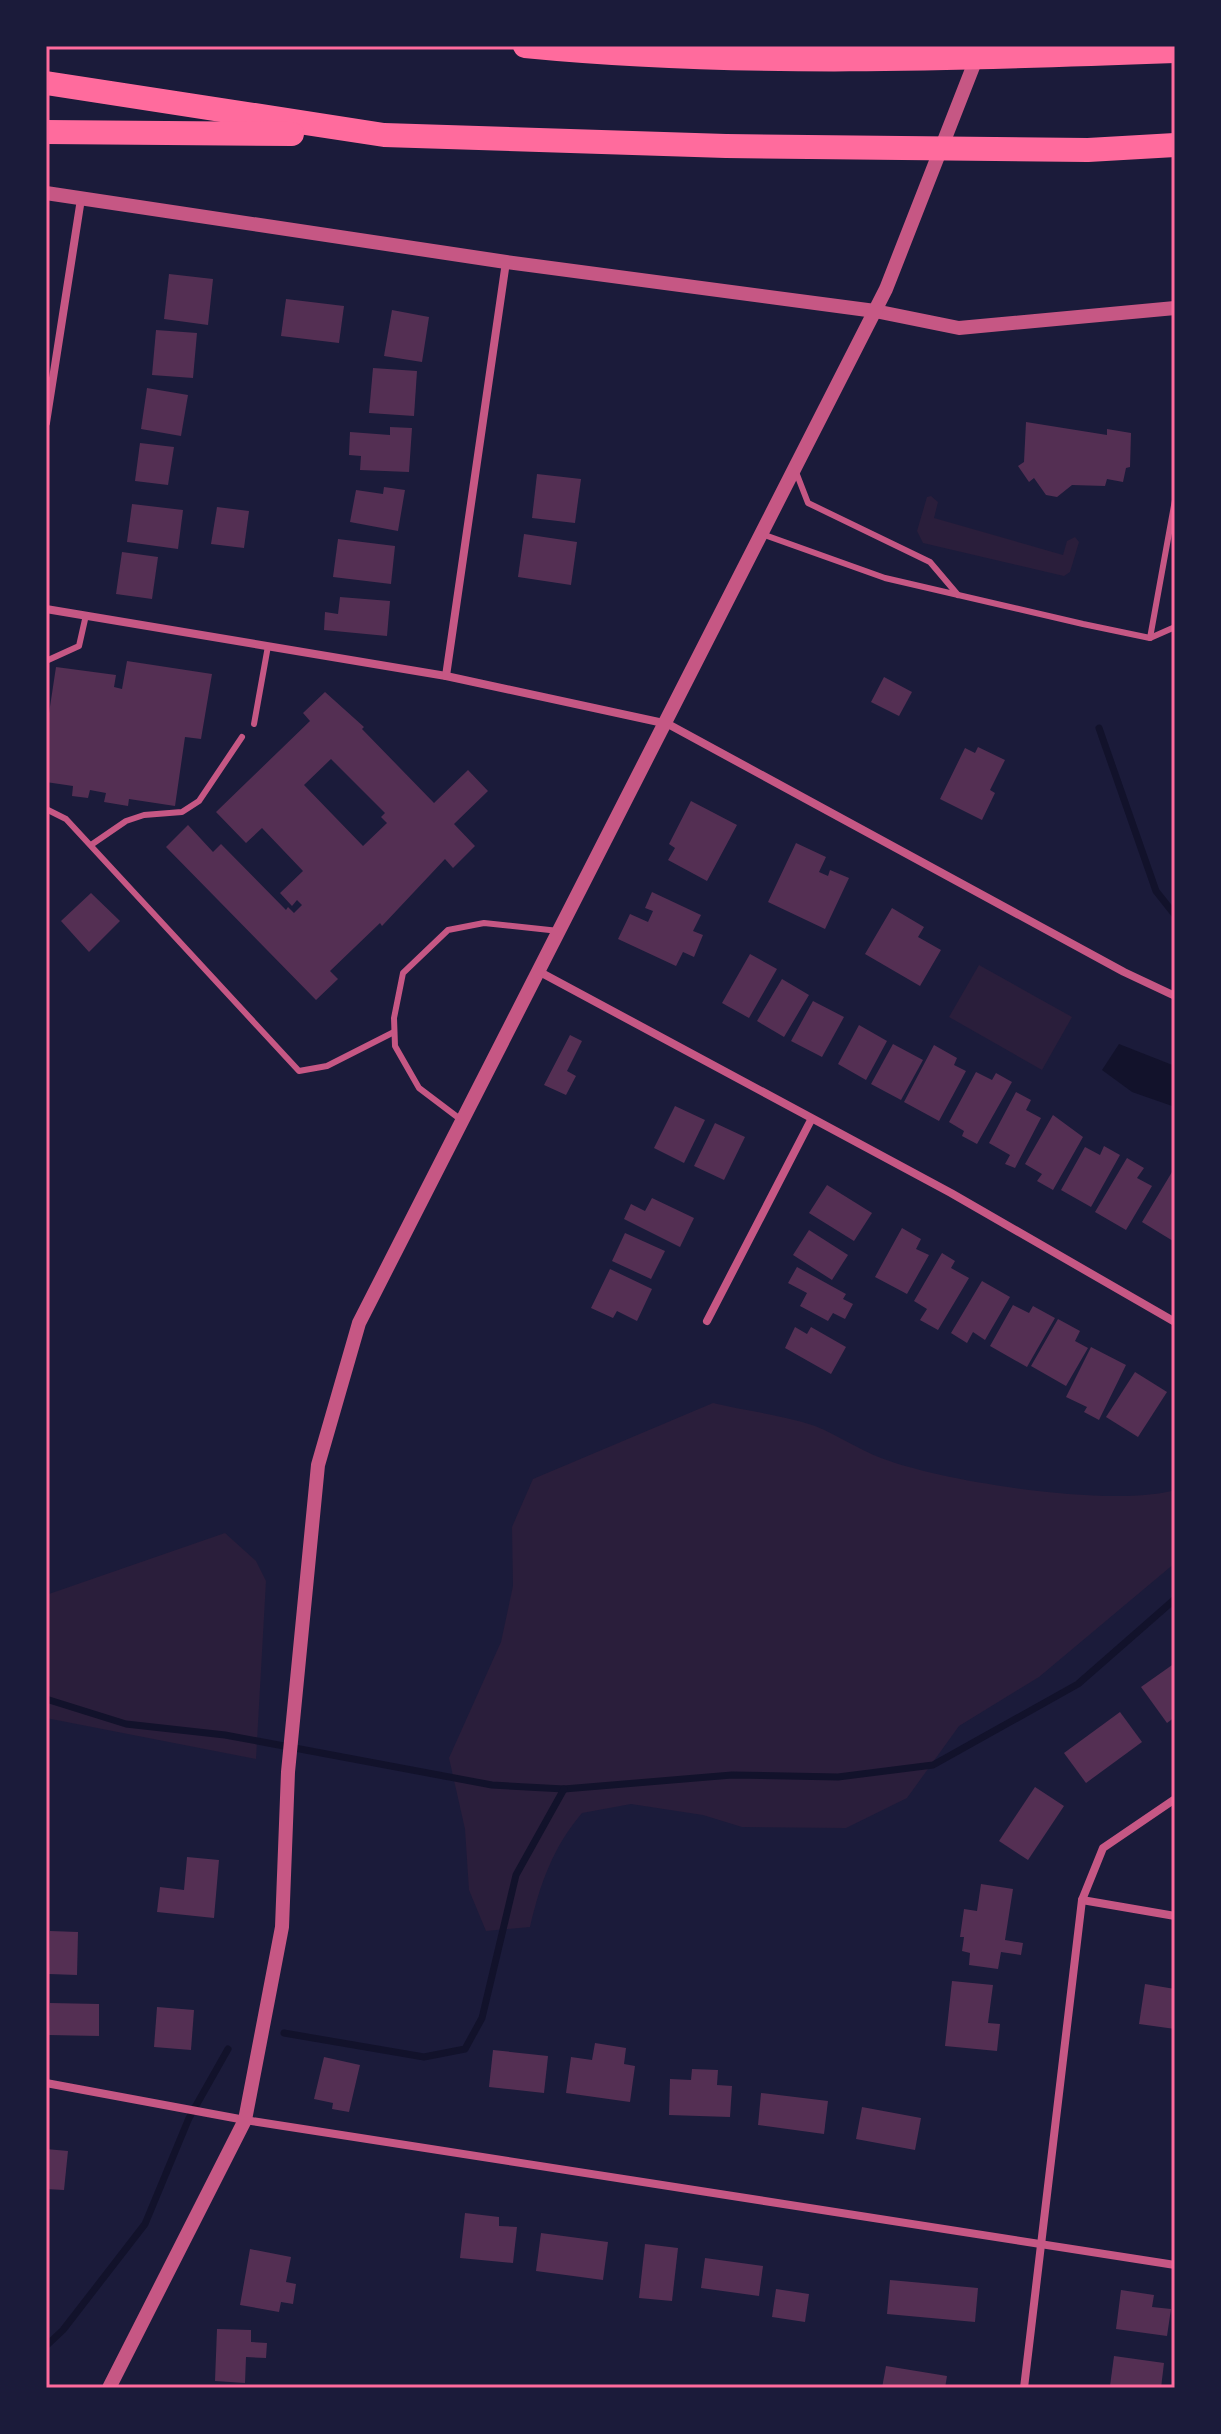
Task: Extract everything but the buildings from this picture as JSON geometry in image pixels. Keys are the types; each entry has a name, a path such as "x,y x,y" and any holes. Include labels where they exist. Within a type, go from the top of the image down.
{"highway":[{"path":"525,46 598,53 825,59 1175,51"},
{"path":"775,46 825,59"},
{"path":"46,83 384,135"},
{"path":"46,132 384,135 726,146 1088,150 1175,145"}],"street":[{"path":"109,2388 245,2120 282,1927 288,1772 318,1465 359,1323 461,1120 668,724 886,289 981,46"},
{"path":"46,193 506,262 875,311 959,328 1175,308"},
{"path":"46,423 81,199"},
{"path":"446,676 506,262"},
{"path":"46,609 446,676 668,724 1124,972 1175,996"},
{"path":"538,971 951,1193 1175,1322"},
{"path":"707,1321 811,1120"},
{"path":"1024,2388 1082,1900 1103,1848 1175,1799"},
{"path":"1082,1900 1175,1916"},
{"path":"46,2083 245,2120 1175,2265"}],"lane":[{"path":"794,469 808,503 930,562 958,595"},
{"path":"1150,638 1175,500"},
{"path":"762,534 885,578 958,595 1150,638 1175,627"},
{"path":"46,661 79,646 86,615"},
{"path":"254,724 268,646"},
{"path":"91,845 126,821 144,815 182,812 199,801 242,737"},
{"path":"46,809 66,819 299,1071 327,1066 394,1032"},
{"path":"461,1120 419,1088 395,1046 394,1032 403,973 448,930 484,923 559,931"}],"shaded area":[{"path":"931,496 938,502 934,518 1063,555 1067,541 1075,537 1079,542 1070,572 1064,576 923,543 917,531 927,497"},
{"path":"979,965 1072,1017 1042,1070 949,1017"},
{"path":"1119,1044 1175,1066 1175,1107 1132,1092 1102,1070"},
{"path":"713,1403 803,1422 881,1458 944,1476 1071,1494 1147,1495 1175,1490 1175,1563 1039,1677 959,1726 907,1798 846,1828 742,1827 703,1815 631,1804 582,1813 563,1839 549,1867 530,1927 486,1931 469,1890 465,1829 449,1758 501,1642 513,1586 512,1527 533,1479"},
{"path":"225,1533 256,1561 266,1581 256,1759 46,1718 46,1595"}],"waterway":[{"path":"1099,728 1156,891 1175,915"},
{"path":"46,1699 126,1724 225,1735 492,1785 564,1789 732,1775 838,1777 933,1765 1078,1684 1175,1599"},
{"path":"284,2033 424,2057 465,2049 482,2018 516,1875 564,1789"},
{"path":"46,2346 63,2330 145,2224 189,2118 228,2049"}]}
